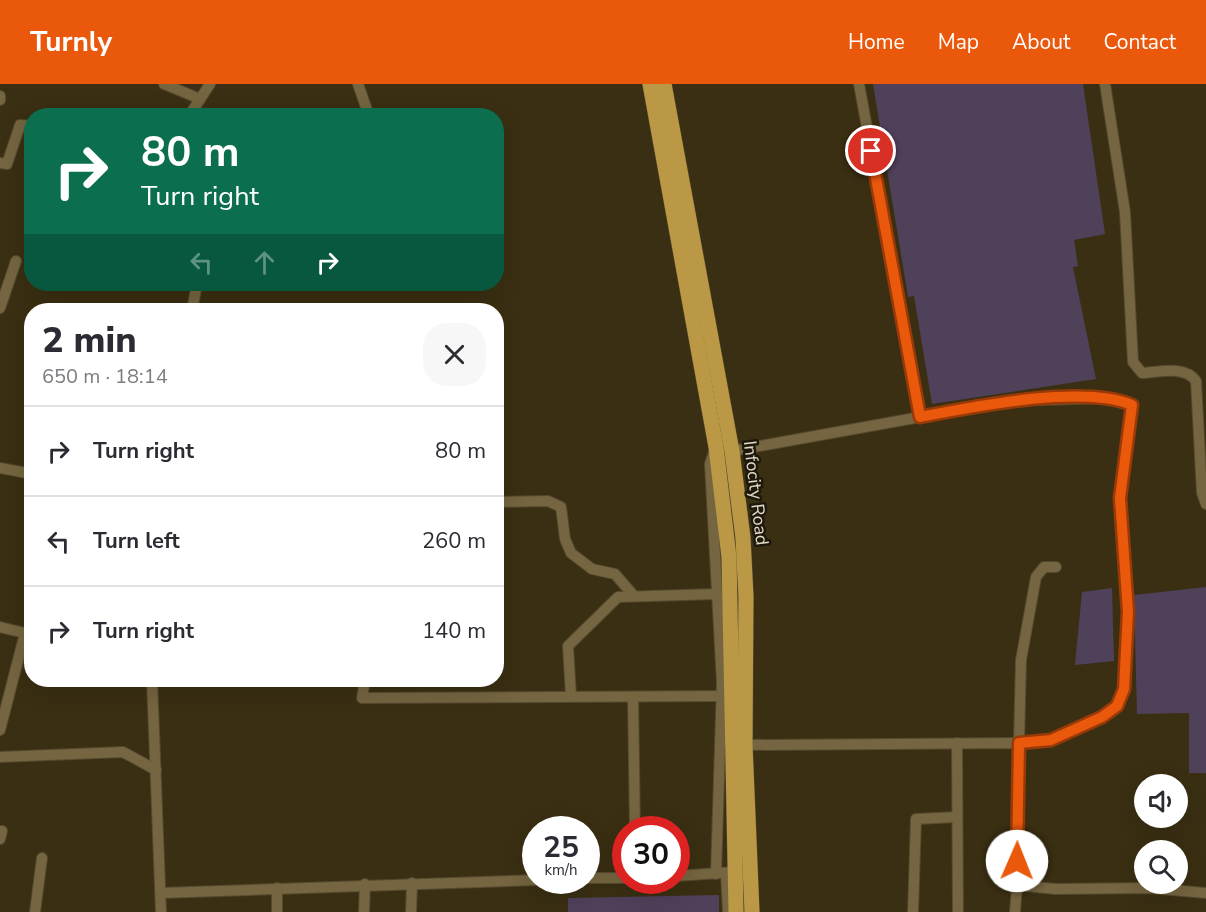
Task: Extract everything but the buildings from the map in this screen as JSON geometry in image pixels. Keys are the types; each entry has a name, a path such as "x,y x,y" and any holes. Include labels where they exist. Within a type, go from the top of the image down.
{"main road":[{"name":"Infocity Road","path":"650,84 705,342 732,451 743,538 739,652 725,873 736,912"},
{"name":"Infocity Road","path":"664,84 705,342 729,557 739,652 752,912"}],"street":[{"path":"164,84 200,99"},
{"path":"194,108 210,84"},
{"path":"358,84 366,108"},
{"path":"859,84 920,417"},
{"path":"1105,84 1125,212 1133,362 1142,373 1184,371 1191,373 1196,381 1202,493 1206,504"},
{"path":"0,163 7,164 20,125 24,125"},
{"path":"0,308 16,261"},
{"path":"732,451 1009,401 1107,398 1132,405 1120,498 1128,612 1124,689 1117,706 1102,717 1051,740 1019,743 745,745"},
{"path":"716,447 710,464 722,696 725,873 728,912"},
{"path":"0,468 24,472"},
{"path":"504,502 548,501 561,507 565,539 570,553 592,569 615,574 634,596"},
{"path":"1015,912 1021,660 1036,577 1044,567 1056,567"},
{"path":"571,696 568,646 618,597 716,594"},
{"path":"0,627 24,633"},
{"path":"0,730 24,637"},
{"path":"152,687 161,912"},
{"path":"364,687 362,698 722,696"},
{"path":"633,698 635,816"},
{"path":"957,743 958,912"},
{"path":"0,757 123,752 156,770"},
{"path":"913,912 916,819 957,818"},
{"path":"0,831 2,831 0,839"},
{"path":"35,912 42,858"},
{"path":"690,875 725,873"},
{"path":"160,893 365,884 522,880"},
{"path":"411,912 412,883"},
{"path":"364,912 365,884"},
{"path":"1017,885 1055,889 1149,888 1206,893"},
{"path":"277,888 277,912"}],"route":[{"path":"871,151 920,417 1009,401 1107,398 1132,405 1120,498 1128,612 1124,689 1117,706 1102,717 1051,740 1019,743 1017,861"}]}
